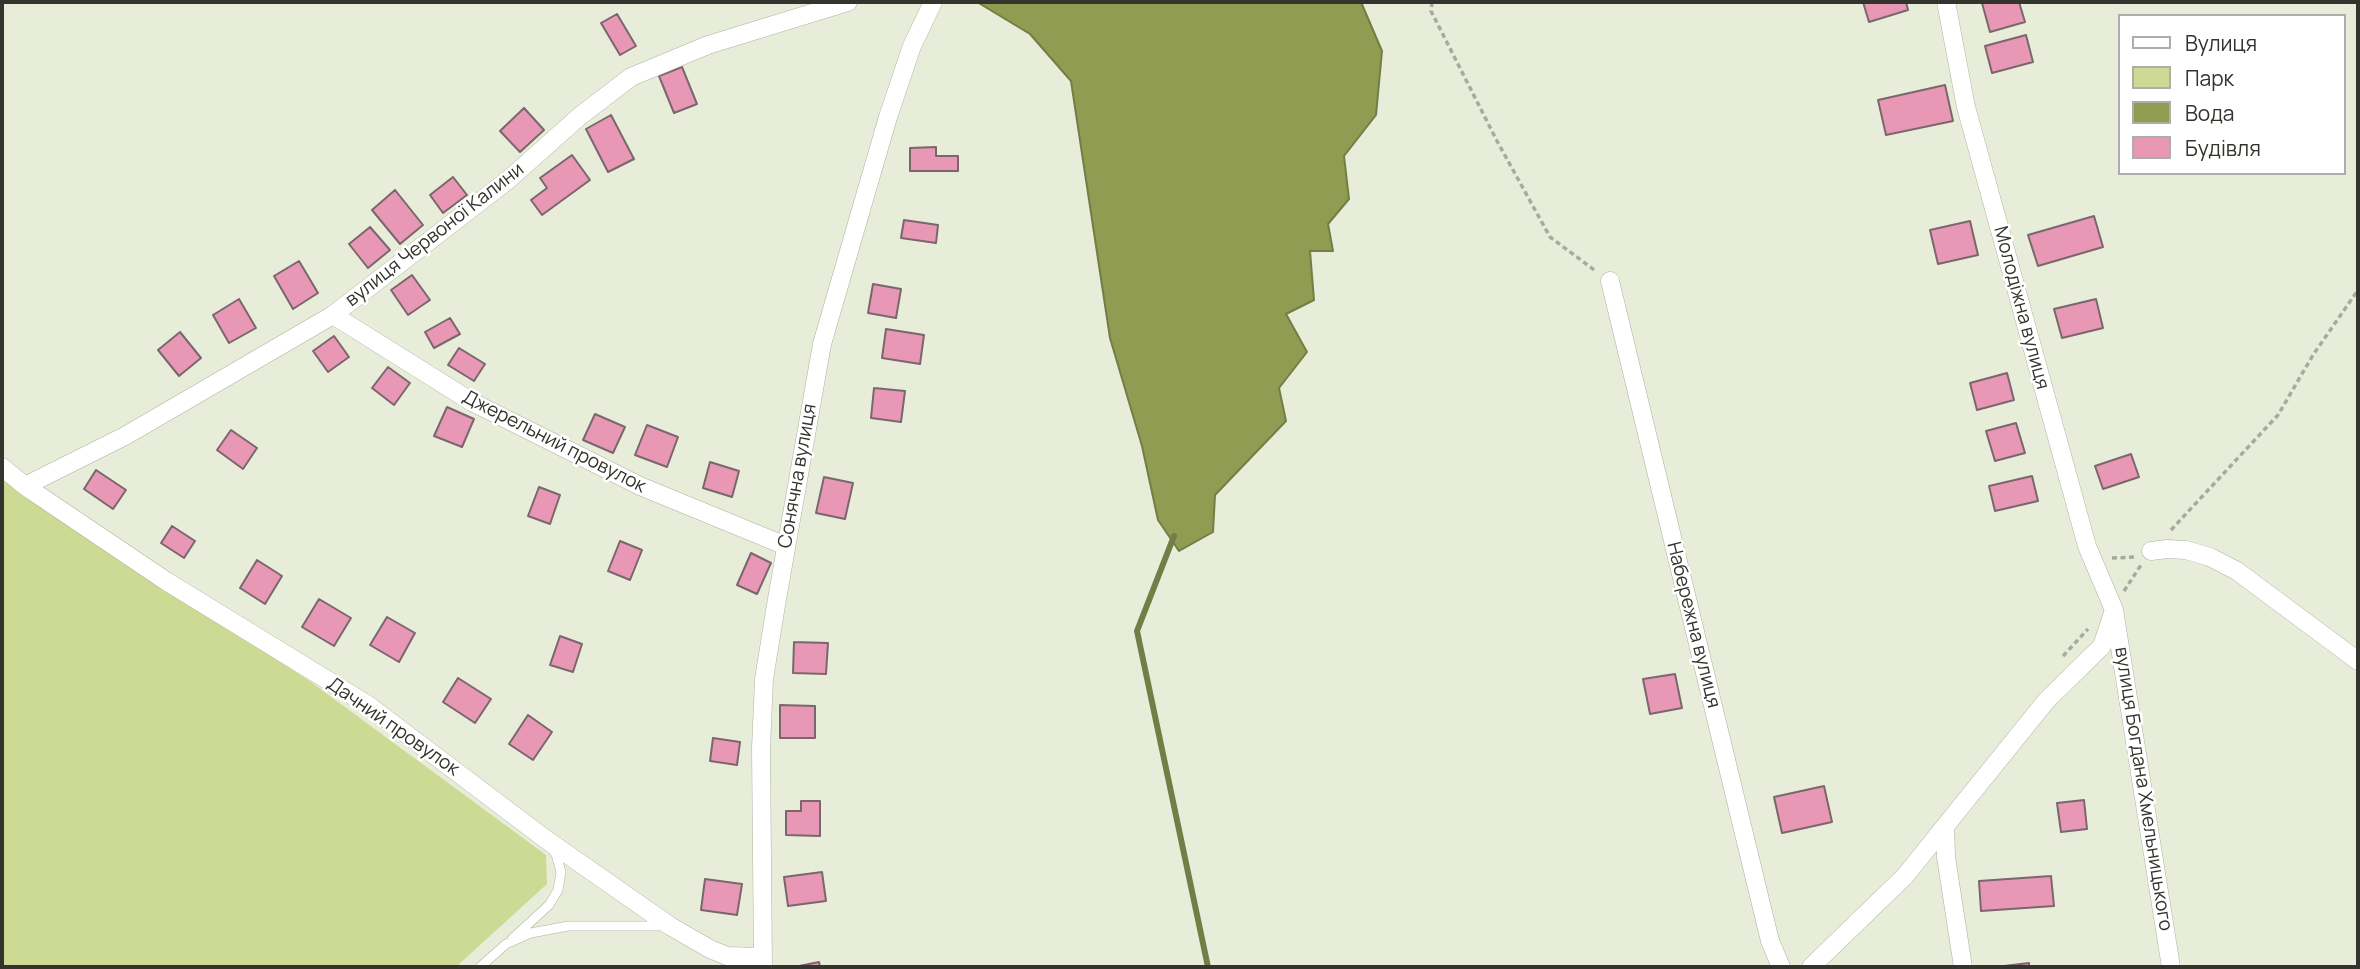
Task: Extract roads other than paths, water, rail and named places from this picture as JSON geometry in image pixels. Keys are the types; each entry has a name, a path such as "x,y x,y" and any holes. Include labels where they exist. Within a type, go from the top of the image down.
{"street":[{"name":"вулиця Червоної Калини","path":"25,486 125,436 334,315 508,180 580,116 631,76 708,46 848,2"},
{"name":"Сонячна вулиця","path":"763,962 761,748 764,679 786,546 822,344 888,117 912,46 933,2"},
{"name":"Молодіжна вулиця","path":"1946,2 1966,107 2087,546 2114,610"},
{"name":"Набережна вулиця","path":"1610,281 1770,941 1781,967"},
{"name":"Джерельний провулок","path":"334,315 472,402 640,486 786,546"},
{"name":"Дачний провулок","path":"2,467 25,486 166,580 368,705 544,838 670,926 727,956 763,962"},
{"path":"2151,551 2186,550 2210,557 2237,570 2358,661"},
{"path":"1811,967 1905,876 2046,701 2102,646 2114,610"},
{"name":"вулиця Богдана Хмельницького","path":"2114,610 2171,967"},
{"path":"1945,827 1946,857 1963,967"}],"lane":[{"path":"480,967 549,905 558,890 561,872 556,855 544,838"},
{"path":"506,944 531,933 568,926 670,926"}],"water":[{"path":"977,2 1361,2 1382,51 1376,115 1344,156 1349,199 1328,224 1333,251 1310,251 1314,300 1286,314 1307,352 1279,388 1286,421 1215,495 1213,532 1179,551 1158,520 1142,446 1110,338 1071,81 1030,34"}],"waterway":[{"path":"1174,536 1137,631 1208,967"}]}
